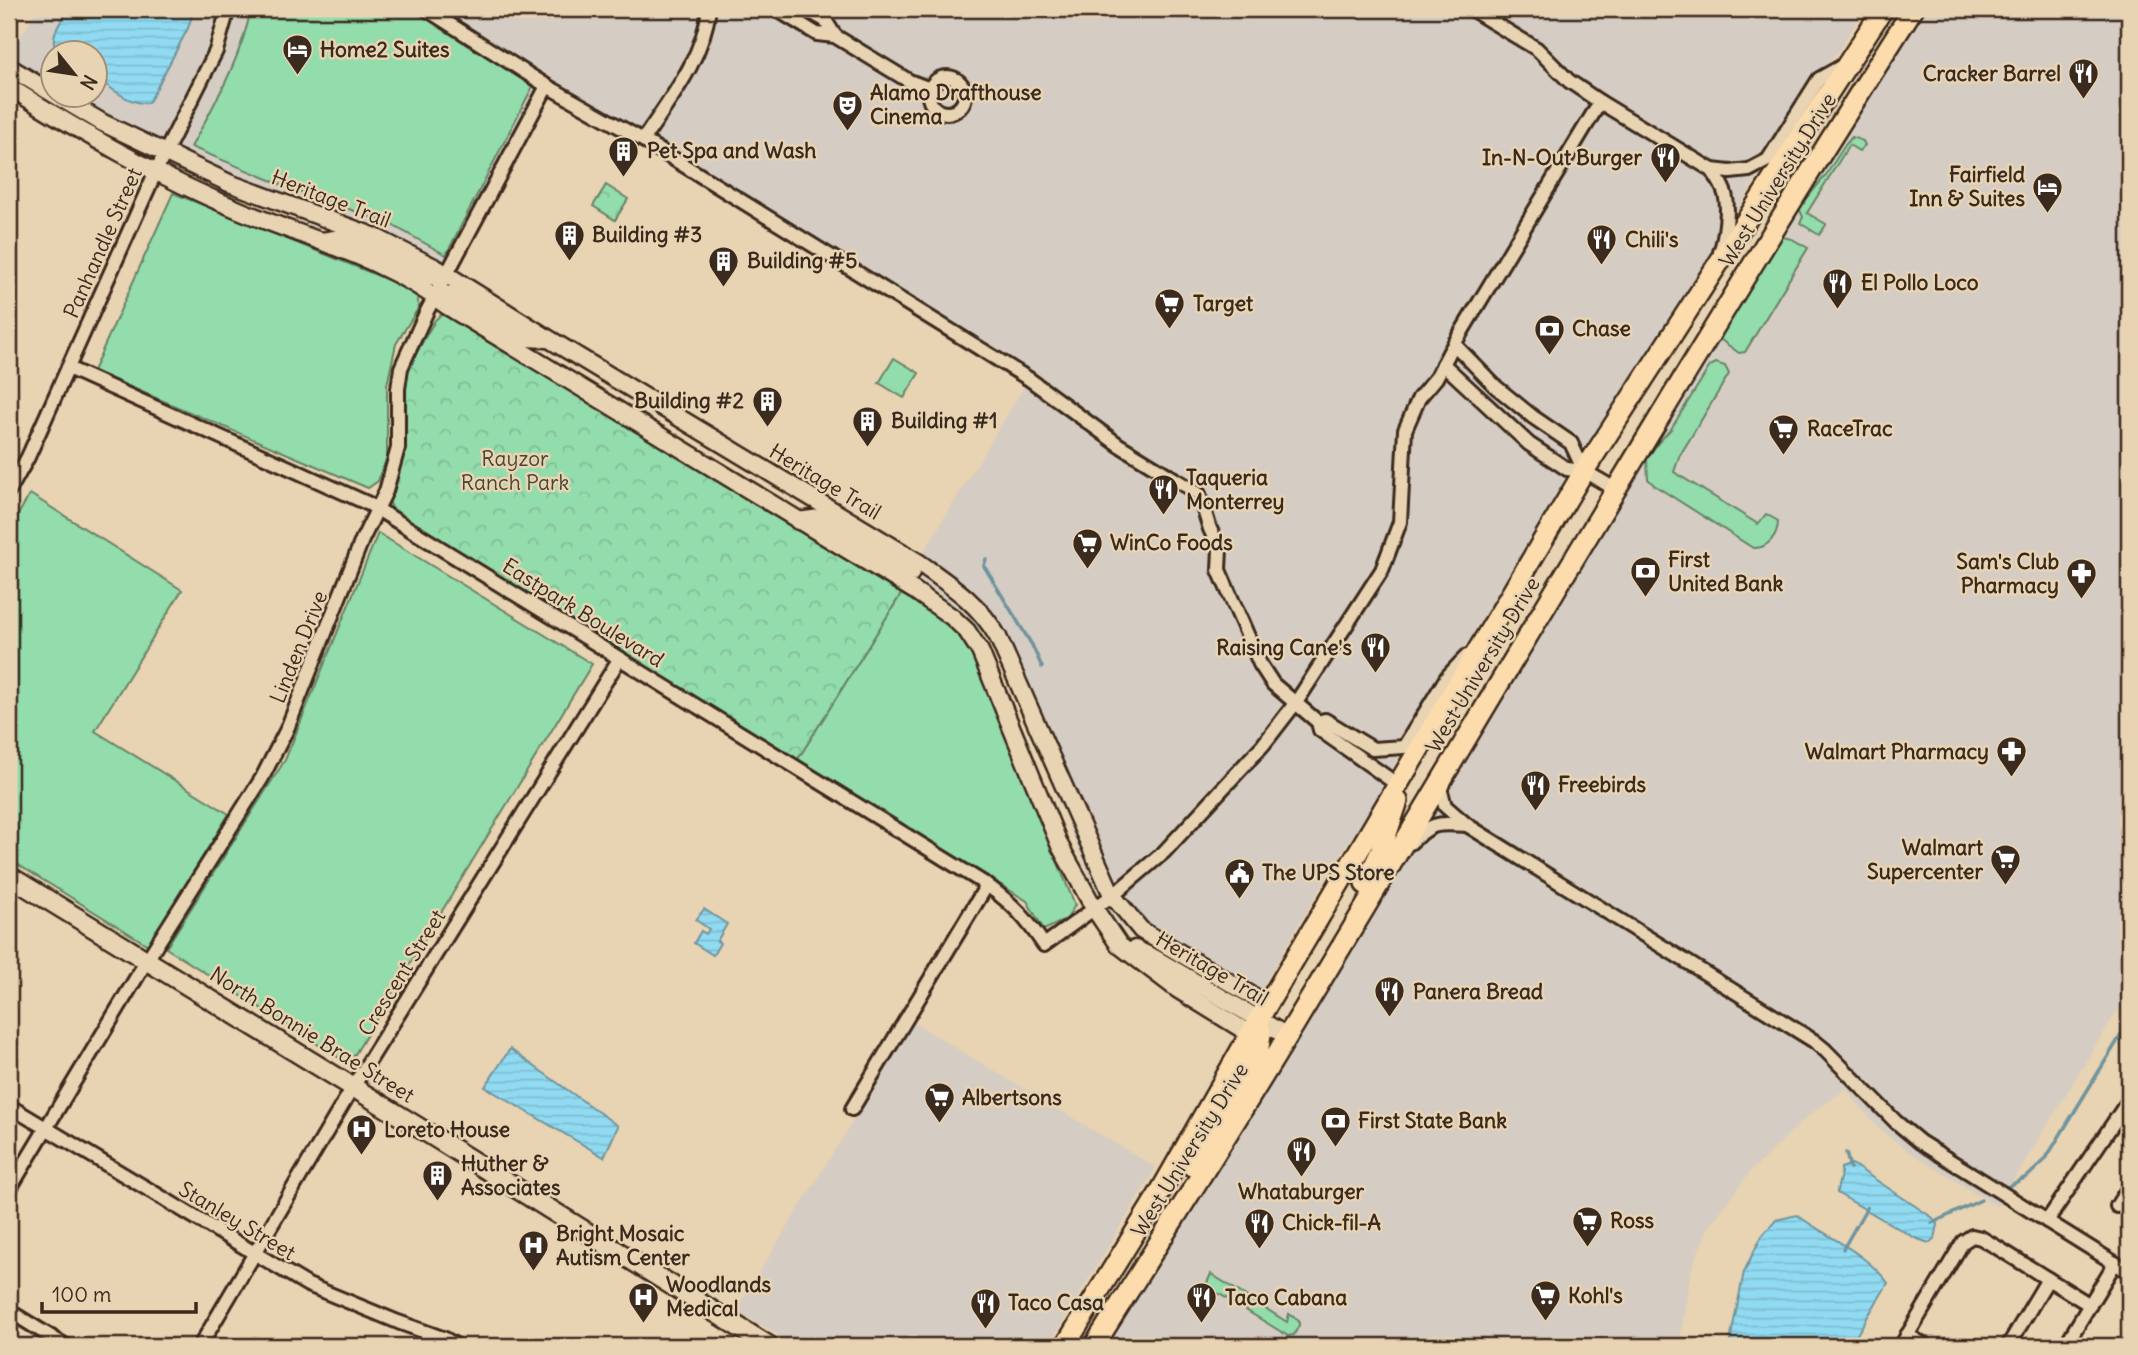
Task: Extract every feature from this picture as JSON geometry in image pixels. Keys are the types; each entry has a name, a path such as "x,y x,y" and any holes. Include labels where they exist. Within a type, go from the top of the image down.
{"main road":[{"name":"West University Drive","path":"1094,1346 1287,1036 1777,222 1913,9"},
{"name":"West University Drive","path":"1065,1346 1160,1192 1254,1027 1584,471 1881,11"},
{"path":"1754,207 1777,222"},
{"path":"1287,1036 1291,1010 1369,877 1381,851 1410,764"},
{"path":"1167,1228 1175,1201 1189,1171 1259,1048 1261,1034 1254,1027 1258,999 1272,981 1340,863 1349,856 1357,855"},
{"name":"North Bonnie Brae Street","path":"9,876 769,1346"}],"street":[{"name":"Panhandle Street","path":"9,491 28,457 156,171 216,51 228,9"},
{"path":"426,9 547,86 643,141 1029,379 1119,445 1199,494 1210,529 1220,549 1219,570 1260,664 1273,684 1318,722 1320,730 1398,785"},
{"path":"643,141 689,69 707,24 709,9"},
{"path":"776,9 817,34 835,36 909,81 929,89"},
{"path":"806,9 825,20 835,36"},
{"path":"1471,9 1537,49 1569,82 1600,102 1712,170 1730,173 1749,170 1768,160 1819,79 1847,64"},
{"name":"Heritage Trail","path":"9,67 38,85"},
{"path":"946,77 969,88 959,115 944,113 934,108 929,99 929,89 936,80 946,77"},
{"name":"Linden Drive","path":"9,1190 147,960 262,778 287,729 362,540 386,491 398,448 398,389 401,368 435,296 547,86"},
{"name":"Heritage Trail","path":"9,87 95,140 156,171 237,209 386,267 426,289 447,306 915,591 952,617 967,631 980,651 1060,846 1094,908 1116,940 1154,958 1254,1027 1287,1036"},
{"path":"1094,908 1164,852 1263,745 1295,704 1382,570 1400,522 1405,430 1419,398 1436,378 1600,102"},
{"name":"Heritage Trail","path":"77,108 229,183 373,236 447,275 918,562 975,604 998,637 1112,895 1141,930 1258,999"},
{"path":"1703,287 1724,243 1728,204 1722,184 1712,170"},
{"path":"321,241 347,237 431,277 447,275"},
{"path":"435,296 453,293 526,338 549,339"},
{"path":"1454,344 1496,387 1533,418 1571,443 1584,471"},
{"path":"1443,364 1530,444 1567,469 1584,471 1615,489"},
{"name":"Eastpark Boulevard","path":"68,368 378,510 987,885 1011,902 1044,945 1094,908"},
{"path":"663,439 677,416"},
{"path":"798,521 820,518 911,573"},
{"path":"1318,722 1325,720 1373,749 1404,747 1447,677 1486,636"},
{"name":"Crescent Street","path":"200,1346 354,1087 620,658"},
{"path":"1438,784 1445,806 1467,825 1814,1041 1920,1142 2129,1272"},
{"path":"1394,858 1427,827 1444,824 1467,825"},
{"path":"852,1108 987,885"},
{"path":"2047,1221 2129,1100"},
{"name":"Stanley Street","path":"9,1105 308,1286 457,1346"},
{"path":"2117,1206 2129,1187"},
{"path":"1926,1346 1904,1341 1963,1242 1972,1236 1980,1238 2090,1305"},
{"path":"2065,1346 2115,1263"},
{"path":"2008,1346 2048,1279"},
{"path":"9,1311 66,1346"}],"shaded area":[{"path":"38,9 1864,9 1785,129 1529,552 1492,602 1407,740 1378,799 1337,859 1250,1008 1139,944 1118,922 1097,893 1004,671 988,640 964,613 911,573 1029,379 547,85 438,282 289,215 167,165 61,108 108,108 108,38 38,38 38,96 9,80 9,56"},
{"path":"1913,9 2129,9 2129,991 1997,1207 1914,1155 1879,1129 1846,1089 1811,1113 1749,1173 1708,1228 1691,1270 1679,1346 1098,1346"},
{"path":"914,1023 1156,1168 1048,1346 797,1346 736,1310"}],"green space":[{"path":"251,9 406,9 421,14 526,80 532,88 446,255 390,224 285,186 191,147 234,63"},
{"path":"1852,137 1863,141 1865,145 1859,151 1849,145 1807,213 1826,224 1819,235 1800,223 1803,217 1799,208"},
{"path":"606,185 628,199 615,220 593,206"},
{"path":"173,193 416,291 419,307 396,344 387,385 387,457 378,481 368,488 93,371"},
{"path":"1782,237 1808,248 1745,352 1739,353 1721,340 1722,332 1774,243"},
{"name":"Rayzor Ranch Park","path":"447,314 901,594 798,759 394,513 389,501 403,456 403,402 409,366 435,320"},
{"path":"894,358 919,373 904,398 879,383"},
{"path":"1716,363 1725,366 1729,374 1679,457 1674,472 1758,524 1766,514 1778,521 1771,540 1758,548 1753,548 1648,479 1647,459 1671,429 1710,366"},
{"path":"30,494 182,590 95,731 229,814 148,945 9,859 9,530"},
{"path":"378,533 592,664 349,1064 166,948 285,760"},
{"path":"901,594 927,608 957,633 976,661 1075,905 1067,919 1044,930 1027,901 798,759"},
{"path":"1211,1274 1287,1322 1289,1314 1299,1321 1294,1335 1288,1336 1208,1287 1206,1285"}],"water":[{"path":"69,9 194,9 188,28 148,103 134,101 108,86 108,38 54,38 59,24"},
{"path":"704,909 727,924 717,941 720,943 713,955 694,943 701,931 706,934 709,929 696,920"},
{"path":"510,1049 618,1126 604,1157 485,1087"},
{"path":"1852,1164 1933,1218 1938,1225 1935,1238 1929,1243 1915,1238 1837,1193 1841,1168"},
{"path":"1797,1215 1857,1254 1888,1283 1850,1346 1729,1346 1744,1272 1752,1255 1762,1236 1776,1220"}],"waterway":[{"path":"986,559 984,566 1032,645 1042,667"},
{"path":"2007,1187 2028,1176 2045,1160 2129,1022"},
{"path":"1846,1153 1850,1168"},
{"path":"1932,1223 1981,1200"},
{"path":"1843,1249 1867,1207"}],"place":[{"name":"Home2 Suites","path":"297,77"},
{"name":"Cracker Barrel","path":"2084,101"},
{"name":"Alamo Drafthouse Cinema","path":"847,132"},
{"name":"Pet Spa and Wash","path":"624,178"},
{"name":"In-N-Out Burger","path":"1665,185"},
{"name":"Fairfield Inn & Suites","path":"2048,214"},
{"name":"Building #3","path":"569,262"},
{"name":"Chili's","path":"1602,267"},
{"name":"Building #5","path":"724,288"},
{"name":"El Pollo Loco","path":"1838,310"},
{"name":"Target","path":"1170,331"},
{"name":"Chase","path":"1549,356"},
{"name":"Building #2","path":"767,428"},
{"name":"Building #1","path":"868,448"},
{"name":"RaceTrac","path":"1784,456"},
{"name":"Taqueria Monterrey","path":"1163,517"},
{"name":"WinCo Foods","path":"1087,570"},
{"name":"First United Bank","path":"1645,599"},
{"name":"Sam's Club Pharmacy","path":"2082,601"},
{"name":"Raising Cane's","path":"1375,675"},
{"name":"Walmart Pharmacy","path":"2012,779"},
{"name":"Freebirds","path":"1535,812"},
{"name":"Walmart Supercenter","path":"2006,887"},
{"name":"The UPS Store","path":"1239,900"},
{"name":"Panera Bread","path":"1390,1019"},
{"name":"Albertsons","path":"939,1125"},
{"name":"First State Bank","path":"1335,1148"},
{"name":"Loreto House","path":"361,1157"},
{"name":"Whataburger","path":"1301,1179"},
{"name":"Huther & Associates","path":"438,1203"},
{"name":"Ross","path":"1587,1248"},
{"name":"Chick-fil-A","path":"1259,1250"},
{"name":"Bright Mosaic Autism Center","path":"533,1273"},
{"name":"Kohl's","path":"1545,1323"},
{"name":"Woodlands Medical","path":"643,1324"},
{"name":"Taco Cabana","path":"1202,1325"},
{"name":"Taco Casa","path":"985,1330"}]}
